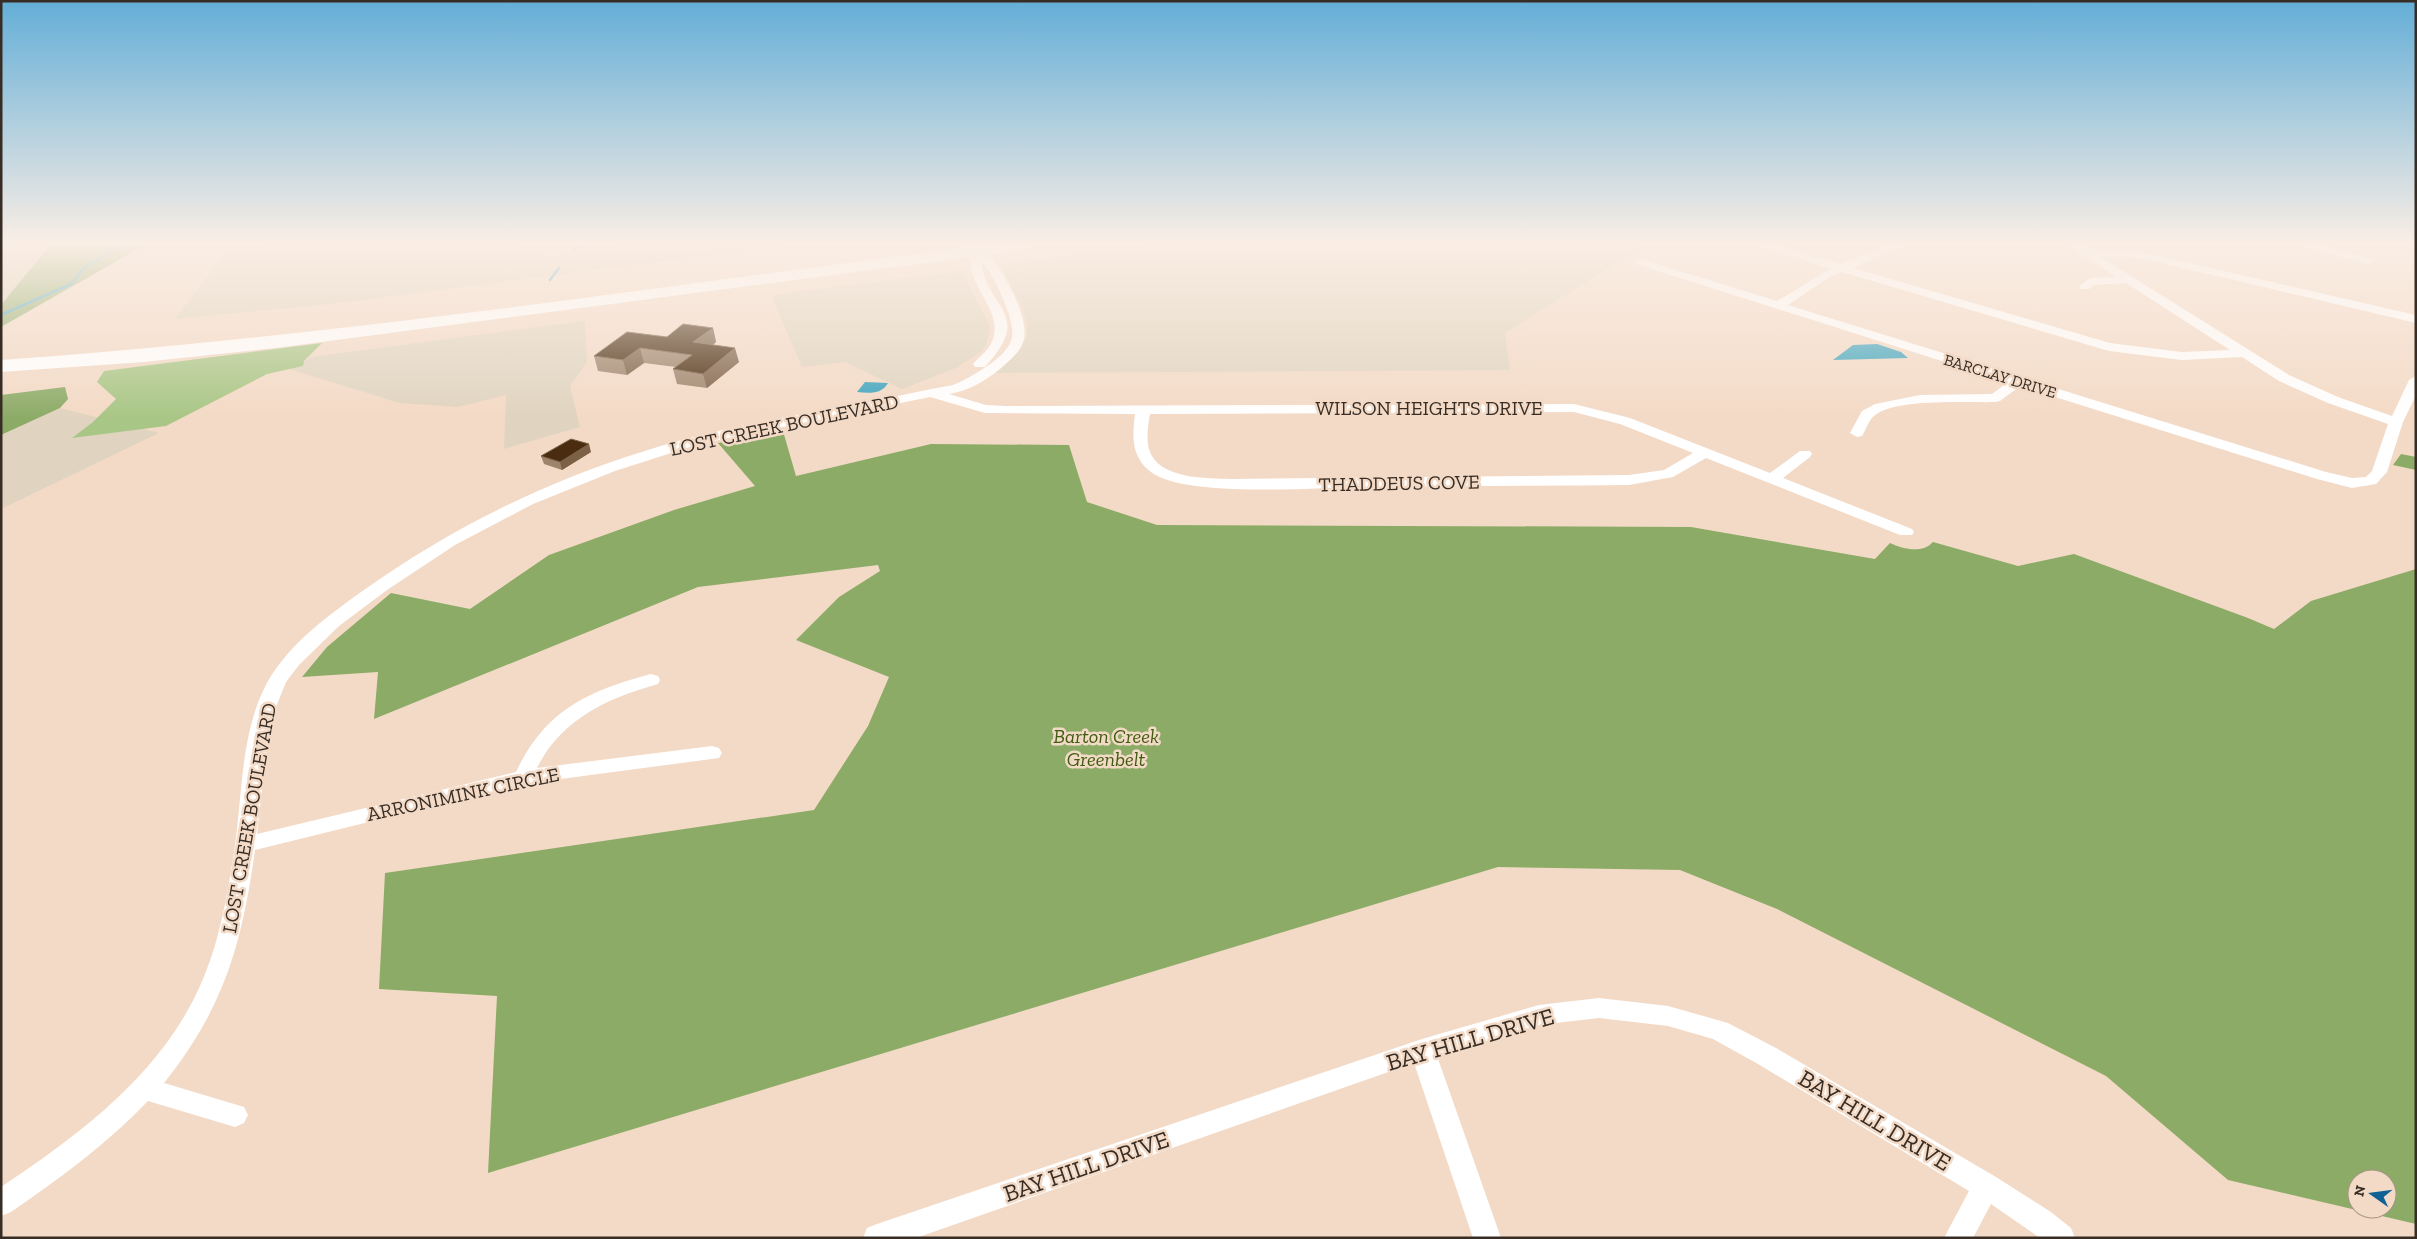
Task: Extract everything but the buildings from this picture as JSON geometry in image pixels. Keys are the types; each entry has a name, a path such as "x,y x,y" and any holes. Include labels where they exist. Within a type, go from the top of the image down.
{"highway":[{"path":"1,351 133,343 250,332 478,303"},
{"path":"1,366 123,358 246,346 570,303"}],"street":[{"name":"LOST CREEK BOULEVARD","path":"930,393 981,364 1000,343 1002,330 1000,317 993,303"},
{"name":"LOST CREEK BOULEVARD","path":"1,1203 120,1114 144,1089 182,1041 214,982 225,951 245,845 262,722 268,700 278,680 316,639 360,602 395,577 489,519 532,497 574,480 675,446 730,432 885,405 958,388 1000,362 1018,342 1020,328 1011,303"},
{"name":"BARCLAY DRIVE","path":"1768,303 2322,476 2362,483 2371,481 2379,472 2396,422"},
{"path":"1778,306 1783,303"},
{"path":"1956,303 2109,347 2182,356 2244,353"},
{"path":"2162,303 2284,378 2333,400 2396,422 2416,380"},
{"path":"2342,303 2416,320"},
{"path":"1857,433 1867,414 1880,407 1920,399 1995,398 2017,381"},
{"name":"WILSON HEIGHTS DRIVE","path":"930,393 985,409 1574,408 1625,421 1906,532"},
{"name":"THADDEUS COVE","path":"1143,409 1141,445 1142,453 1149,462 1168,476 1201,482 1262,484 1629,480 1668,474 1704,453"},
{"path":"1771,480 1805,454"},
{"path":"523,777 532,756 546,736 566,717 587,703 626,687 651,680"},
{"name":"ARRONIMINK CIRCLE","path":"245,845 523,777 712,753"},
{"name":"BAY HILL DRIVE","path":"878,1238 1422,1050 1539,1015 1599,1008 1668,1016 1719,1030 1768,1056 1986,1186 2040,1221 2061,1238"},
{"path":"1422,1050 1486,1238"},
{"path":"144,1089 235,1115"},
{"path":"1958,1238 1986,1186"}],"shaded area":[{"path":"187,303 340,303 331,304 175,319"},
{"path":"774,303 978,303 990,326 987,343 981,352 956,368 902,389 846,362 802,367"},
{"path":"1020,303 1553,303 1505,333 1510,370 993,373 1019,349 1027,336 1027,323"},
{"path":"585,321 587,362 570,386 580,427 504,449 506,395 458,407 400,403 289,369 311,357"},
{"path":"60,408 159,433 1,509 1,435"}],"green space":[{"path":"3,303 43,303 1,327 1,305"},
{"path":"322,343 304,361 303,366 267,374 166,426 72,438 93,422 116,399 97,382 104,371"},
{"path":"65,387 68,399 60,408 1,435 1,395"},
{"name":"Barton Creek Greenbelt","path":"783,431 796,476 931,444 1069,445 1087,502 1157,525 1691,527 1875,559 1890,543 1901,547 1918,549 1929,546 1933,542 2018,566 2074,554 2274,629 2311,601 2416,569 2416,1224 2395,1219 2397,1219 2397,1169 2347,1169 2347,1208 2228,1180 2106,1076 1777,909 1680,870 1498,867 488,1173 497,996 379,989 385,873 814,810 868,726 889,677 796,640 839,597 880,571 878,565 698,587 374,719 378,672 302,677 327,647 391,593 470,609 549,555 674,510 755,486 718,443"},
{"path":"2401,454 2416,457 2416,470 2393,465"}],"water":[{"path":"1877,344 1901,352 1908,358 1833,360 1853,345"},
{"path":"865,382 888,383 882,390 870,393 857,392"}],"waterway":[{"path":"1,315 29,303"}]}
